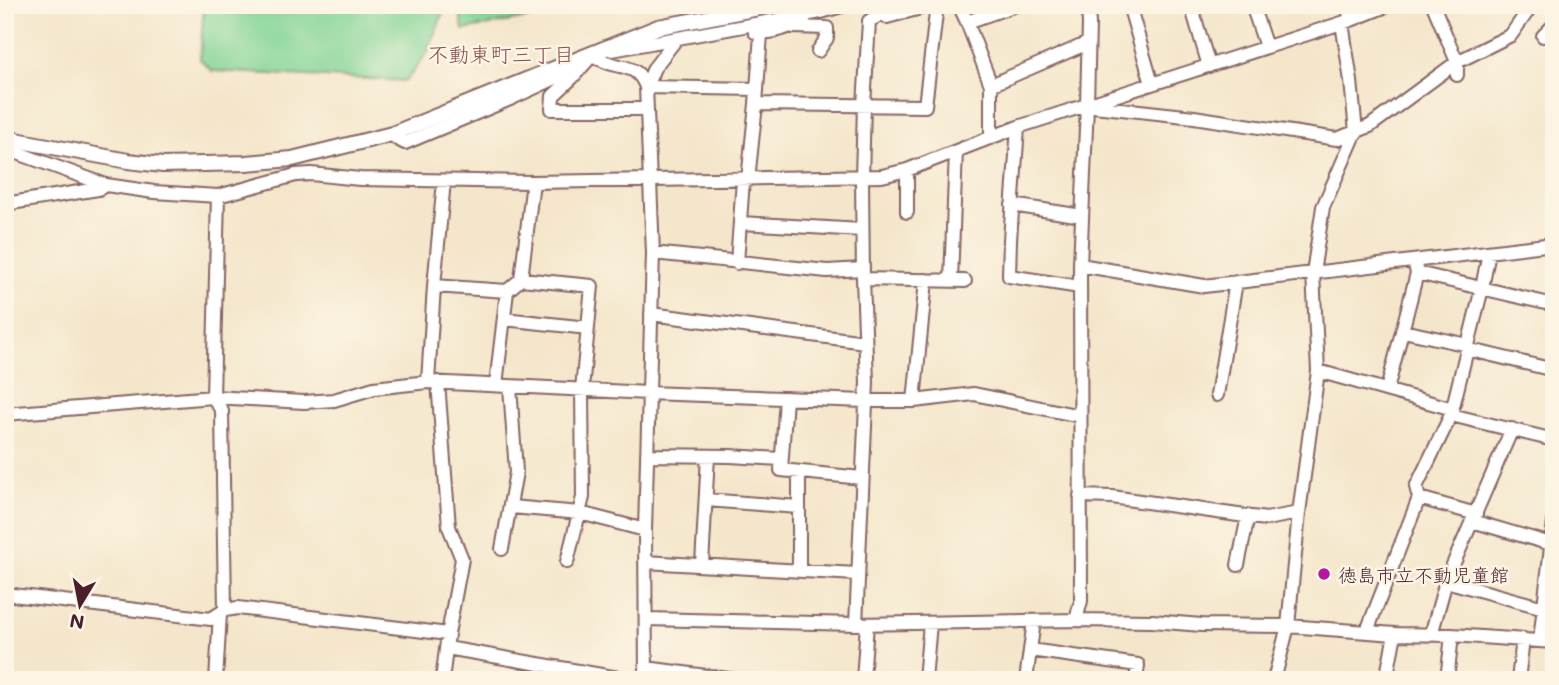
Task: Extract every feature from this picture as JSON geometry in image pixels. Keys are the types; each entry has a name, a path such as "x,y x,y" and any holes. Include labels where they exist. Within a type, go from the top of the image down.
{"street":[{"path":"11,145 163,165 292,159 392,134 588,59 658,27 776,5"},
{"path":"647,109 552,109 553,96 588,59 677,38 845,5"},
{"path":"869,21 898,5"},
{"path":"756,104 925,106 935,5 869,21"},
{"path":"959,5 991,85 991,138"},
{"path":"967,22 1016,5"},
{"path":"1079,5 1089,24"},
{"path":"1076,620 1081,601 1080,265 1088,5"},
{"path":"1129,5 1152,85"},
{"path":"1191,5 1209,66"},
{"path":"1252,5 1266,47"},
{"path":"1274,680 1288,626 1299,513 1318,371 1312,273 1323,207 1356,132 1346,22 1347,5"},
{"path":"11,145 106,185 154,192 218,196 296,175 312,174 360,179 533,183 882,176 907,170 1018,127 1346,22 1389,5"},
{"path":"1433,5 1457,69"},
{"path":"1087,105 1194,117 1337,139 1370,126 1511,35 1532,5"},
{"path":"730,28 761,34 789,27 823,8"},
{"path":"863,680 857,574 866,401 862,178 863,106 869,21"},
{"path":"1543,36 1554,25"},
{"path":"789,27 827,28 827,38 818,51"},
{"path":"737,263 756,104 761,34"},
{"path":"646,87 654,68 677,38"},
{"path":"991,85 1088,43"},
{"path":"588,59 628,67 643,78 646,87 653,253 645,530 646,674 736,680"},
{"path":"646,87 757,89"},
{"path":"1018,127 1009,276 1080,287"},
{"path":"653,253 827,271 958,280 957,151"},
{"path":"292,159 296,175"},
{"path":"907,170 908,212"},
{"path":"442,680 462,559 449,527 433,382 434,286 444,181"},
{"path":"434,286 507,291 521,279 533,183"},
{"path":"5,204 98,189 106,185"},
{"path":"216,680 223,612 222,411 213,397 218,196"},
{"path":"1012,205 1082,216"},
{"path":"741,223 862,230"},
{"path":"1080,265 1204,286 1312,273 1415,267 1489,252 1554,244"},
{"path":"1367,631 1419,498 1416,487 1452,412 1489,252"},
{"path":"1415,267 1482,288 1554,305"},
{"path":"1387,390 1403,331 1415,267"},
{"path":"521,279 592,286 582,389 583,497 567,562"},
{"path":"914,401 926,279"},
{"path":"1217,395 1236,282"},
{"path":"496,385 507,291"},
{"path":"651,314 865,342"},
{"path":"505,319 588,328"},
{"path":"1403,331 1554,370"},
{"path":"1318,371 1554,440"},
{"path":"5,414 213,397 304,402 334,400 374,388 433,382 866,401 914,401 974,394 1080,416"},
{"path":"502,549 516,472 510,386"},
{"path":"786,398 781,470 862,478"},
{"path":"1431,635 1446,582 1512,429"},
{"path":"647,455 782,459"},
{"path":"702,565 708,456"},
{"path":"799,472 799,570"},
{"path":"1080,496 1112,497 1266,519 1299,513"},
{"path":"1419,498 1551,544"},
{"path":"706,500 799,507"},
{"path":"510,507 580,513 645,530"},
{"path":"1238,565 1248,516"},
{"path":"1540,640 1554,522"},
{"path":"645,562 857,574"},
{"path":"1446,582 1544,608"},
{"path":"5,594 211,619 238,608 448,634"},
{"path":"647,619 861,624 1152,621 1202,625 1288,626 1554,642"},
{"path":"1026,680 1034,621"},
{"path":"925,680 930,623"},
{"path":"1386,680 1395,634"},
{"path":"1447,680 1452,635"},
{"path":"1518,680 1523,639"},
{"path":"447,648 630,680"},
{"path":"1030,650 1138,665 1136,680"}],"green space":[{"path":"204,5 444,5 427,53 406,81 212,71 200,59"},
{"path":"459,5 597,5 463,30"}],"place":[{"name":"徳島市立不動児童館","path":"1324,574"}],"district":[{"name":"不動東町三丁目","path":"501,53"}]}
